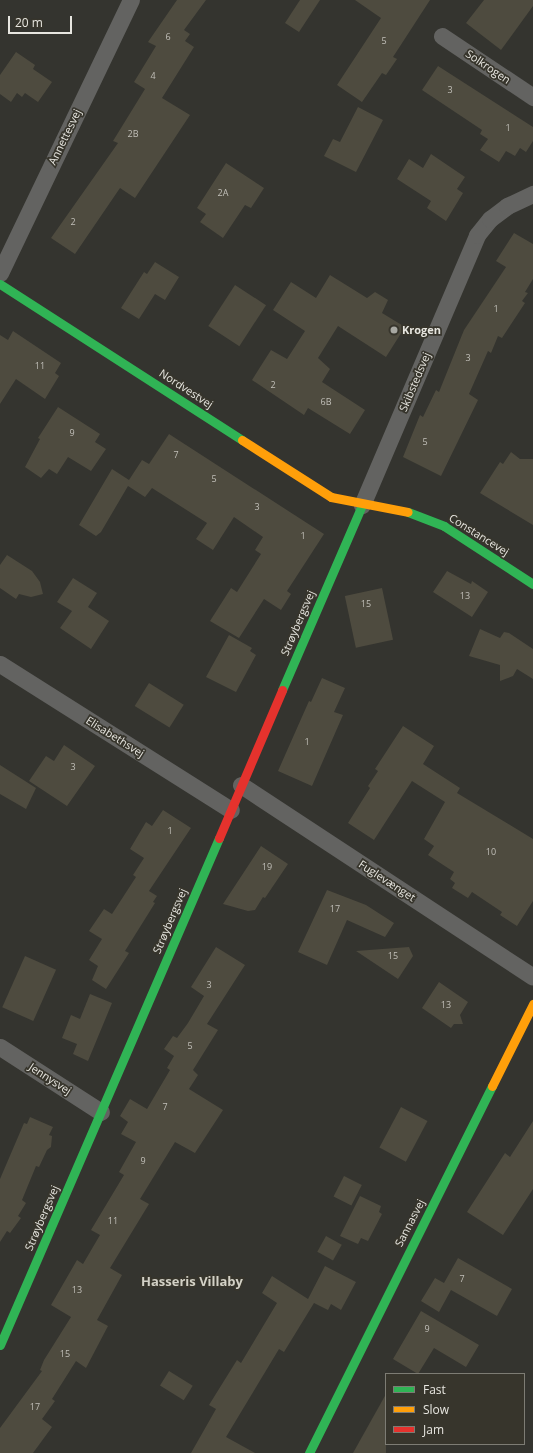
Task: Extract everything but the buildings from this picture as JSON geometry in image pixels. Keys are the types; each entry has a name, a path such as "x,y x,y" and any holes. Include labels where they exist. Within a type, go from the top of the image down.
{"street":[{"name":"Annettesvej","path":"0,273 131,0"},
{"name":"Solkrogen","path":"442,36 533,97"},
{"name":"Skibstedsvej","path":"362,505 478,235 490,219 508,206 533,194"},
{"name":"Nordvestvej","path":"0,284 331,496 362,505"},
{"name":"Constancevej","path":"362,505 409,512 444,526 533,584"},
{"name":"Strøybergsvej","path":"0,1345 362,505"},
{"name":"Elisabethsvej","path":"0,664 231,810"},
{"name":"Fuglevænget","path":"241,785 533,977"},
{"name":"Sannasvej","path":"308,1453 533,1004"},
{"name":"Jennysvej","path":"0,1047 101,1112"}],"traffic: fast":[{"path":"0,284 242,440"},
{"path":"282,690 362,505"},
{"path":"408,512 444,526 533,584"},
{"path":"0,1345 219,838"},
{"path":"309,1453 492,1086"}],"traffic: slow":[{"path":"242,440 331,497 408,512"},
{"path":"492,1086 533,1004"}],"traffic: jam":[{"path":"219,838 282,690"}],"place":[{"name":"Krogen","path":"394,330"}],"district":[{"name":"Hasseris Villaby","path":"192,1281"}]}
